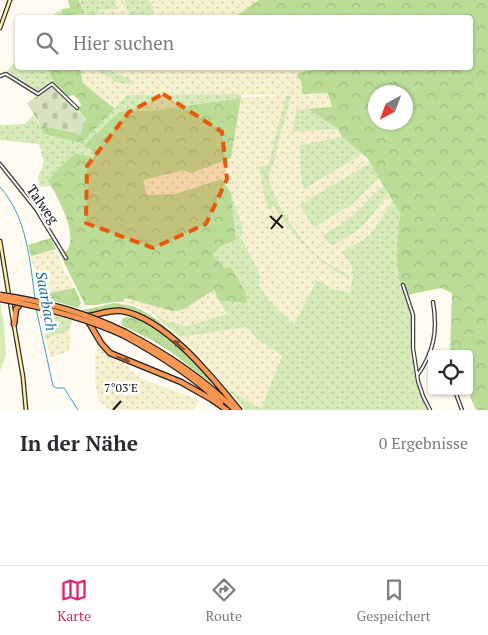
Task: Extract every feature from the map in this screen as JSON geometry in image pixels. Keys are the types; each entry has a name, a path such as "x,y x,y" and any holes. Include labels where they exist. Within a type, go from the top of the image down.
{"highway":[{"path":"0,295 67,309 124,334 184,366 235,410"},
{"path":"10,298 81,316 92,316 116,310 148,321 194,358 240,410"},
{"path":"0,299 66,313 124,334 181,370 228,410"},
{"path":"14,324 16,308 26,301"},
{"path":"98,337 97,323 106,312"},
{"path":"81,316 90,322 106,349 114,355 181,382 228,410"}],"main road":[{"path":"0,28 10,0"},
{"path":"0,243 23,377 26,410"}],"street":[{"path":"0,76 6,74 38,94 54,85 78,108"},
{"name":"Talweg","path":"0,164 36,209 66,258"},
{"path":"403,285 413,315 413,348 417,376 423,396 430,410"},
{"path":"417,376 427,360 434,343 435,320 433,302"},
{"path":"456,395 462,410"}],"highlighted area":[{"path":"163,94 222,132 227,179 206,224 153,248 86,223 87,166 129,112"}],"shaded area":[{"path":"115,0 124,0 129,15 98,15 100,10 117,9"},
{"path":"148,0 259,0 237,15 151,15 154,7"},
{"path":"80,70 313,70 298,76 302,82 302,94 328,93 333,107 293,132 338,129 342,137 300,145 300,169 303,190 362,154 370,163 299,205 306,217 315,228 352,204 379,178 383,185 351,217 322,236 332,246 378,210 388,193 393,201 369,236 341,252 350,261 353,270 350,293 333,289 315,281 294,326 269,300 259,285 261,276 241,237 243,226 231,193 223,179 176,194 146,195 143,180 231,158 241,98 279,95 127,95 115,109 83,83"},
{"path":"56,249 64,270 75,288 39,295 31,256"},
{"path":"214,290 228,314 187,326 166,321 146,309 123,302 125,298 172,311 181,310"},
{"path":"247,327 256,338 282,356 261,409 227,388 193,349 179,337"},
{"path":"69,330 71,339 69,351 50,357 46,339"},
{"path":"101,348 140,378 199,400 194,410 109,410 99,401 95,383 95,355 98,349"}],"green space":[{"path":"68,0 78,0 84,12 63,15 62,9 70,8"},
{"path":"78,0 115,0 117,9 100,10 97,15 67,15 84,11"},
{"path":"124,0 148,0 154,7 151,15 129,15"},
{"path":"259,0 488,0 488,410 476,410 470,395 473,395 473,350 450,350 452,293 441,288 407,295 405,285 400,285 396,256 400,213 367,158 342,137 338,129 308,109 332,107 328,93 302,94 302,82 297,76 298,73 312,70 473,70 473,15 237,15"},
{"path":"62,9 63,15 53,15"},
{"path":"15,62 15,70 49,70 53,82 39,92 7,71"},
{"path":"49,70 80,70 83,83 115,109 94,130 97,133 119,112 157,110 241,98 231,158 191,173 184,170 143,180 147,195 175,194 222,179 231,193 236,240 220,247 213,255 225,268 230,266 245,291 247,303 219,301 214,290 182,310 172,311 125,298 123,302 85,305 59,252 62,254 68,249 70,230 67,219 48,181 76,153 94,158 92,150 84,146 95,134 93,132 81,143 43,134 40,125 80,134 86,119 77,109 81,105 78,99 73,95 66,97 53,82"},
{"path":"99,70 109,70 131,79 130,84 114,82 112,78 100,73"},
{"path":"52,86 86,119 80,134 40,125 27,103"},
{"path":"240,94 241,98 157,110 119,112 97,133 94,130 127,95"},
{"path":"286,96 291,96 269,174 273,192 284,214 305,244 324,261 349,276 348,278 315,256 290,229 274,207 269,210 265,199 259,167 268,165"},
{"path":"308,109 338,129 293,132 296,110"},
{"path":"33,115 40,125 43,134 81,143 93,132 95,135 92,150 94,158 52,186 40,187 38,177 44,162 39,144 0,140 0,125 25,124"},
{"path":"342,137 362,154 303,190 300,169 300,145"},
{"path":"370,163 379,178 352,204 314,228 299,205"},
{"path":"383,185 388,193 376,211 358,230 332,246 322,236 351,217"},
{"path":"231,193 243,227 241,237 261,276 259,285 269,300 294,325 316,280 333,289 350,293 352,266 341,252 369,236 393,201 400,213 396,256 400,285 412,321 410,335 415,378 428,410 245,410 227,388 261,409 282,356 256,338 247,327 179,337 150,311 166,321 187,326 227,314 219,301 247,303 230,266 225,268 213,255 220,247 236,240"},
{"path":"51,238 56,249 31,256 28,245"},
{"path":"75,288 81,303 78,308 39,297 39,295"},
{"path":"0,301 6,355 0,371"},
{"path":"114,303 133,306 156,319 192,350 232,396 184,345 156,322 141,314 122,308 96,314 81,310"},
{"path":"39,311 72,320 69,330 46,339"},
{"path":"126,317 137,319 161,332 185,352 213,381 211,383 152,340 121,325 122,319"}],"waterway":[{"name":"Saarbach","path":"0,187 9,199 22,226 29,255 35,299"},
{"name":"Saarbach","path":"36,308 53,386 64,388 78,410"}]}
